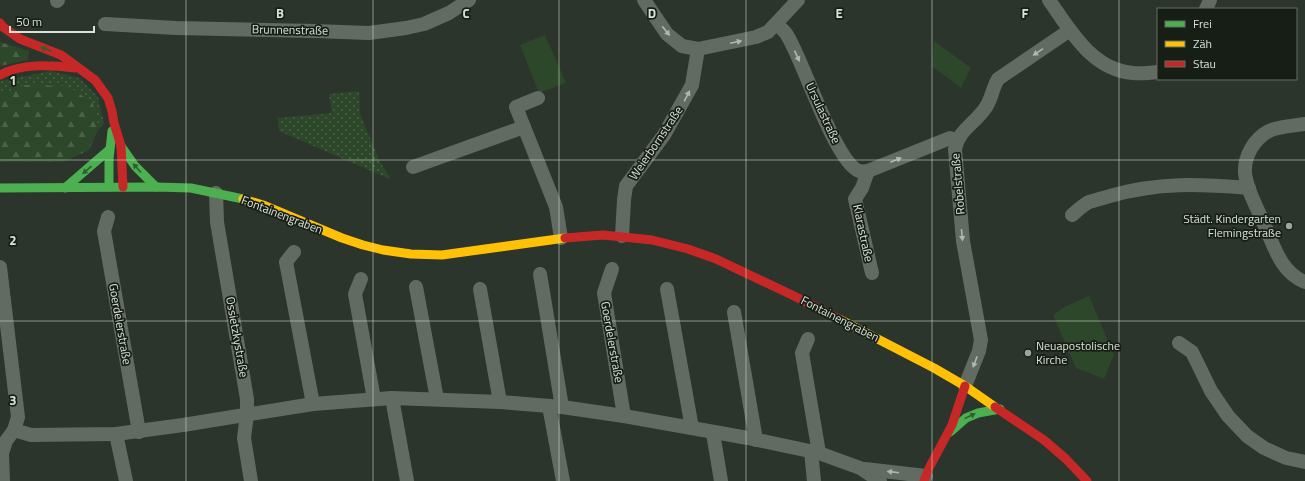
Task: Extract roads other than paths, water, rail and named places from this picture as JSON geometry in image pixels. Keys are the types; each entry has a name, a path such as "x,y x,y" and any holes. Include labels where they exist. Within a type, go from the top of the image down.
{"street":[{"name":"Brunnenstraße","path":"105,24 176,28 307,30 369,33 424,24 449,13 469,0"},
{"path":"644,0 667,34 682,46 698,49 756,37 768,32 798,0"},
{"path":"1049,0 1086,50 1103,63 1117,70 1133,73 1157,72"},
{"path":"0,23 2,27 20,39 61,55 95,80 108,98 112,111 121,146 123,187"},
{"name":"Ursulastraße","path":"776,24 786,33 792,44 830,132 842,154 851,165 859,171 868,172"},
{"name":"Robelstraße","path":"956,389 979,351 981,340 963,241 955,149 957,140 986,108 993,86 998,79 1070,30"},
{"name":"Weierbornstraße","path":"622,236 626,186 664,135 692,85 698,49"},
{"path":"0,75 9,70 49,65 79,69"},
{"path":"538,98 516,107 556,207 561,238"},
{"path":"109,187 109,150 114,123"},
{"path":"1305,124 1285,126 1270,131 1259,138 1250,149 1245,166 1245,174 1249,188 1284,266 1289,272 1305,282"},
{"path":"412,167 524,127"},
{"path":"868,172 950,138 957,140"},
{"path":"121,146 135,166 156,187"},
{"path":"65,188 109,150"},
{"name":"Klarastraße","path":"868,172 862,188 855,199 872,273"},
{"path":"1072,215 1088,202 1151,187 1210,185 1249,188"},
{"name":"Fontainengraben","path":"0,188 191,188 227,195 263,205 342,238 363,245 383,250 411,254 450,254 561,238 603,235 652,240 688,249 716,259 792,295 934,368 956,389 1000,409 1056,450 1086,481"},
{"name":"Ossietzkystraße","path":"216,193 217,222 247,399 244,438 251,481"},
{"name":"Goerdelerstraße","path":"108,217 104,230 139,432"},
{"path":"294,252 286,262 313,404"},
{"path":"2,263 18,417 14,430 6,441 2,453 3,481"},
{"name":"Goerdelerstraße","path":"612,269 604,293 624,416"},
{"path":"540,274 556,406 563,481"},
{"path":"361,279 356,294 374,399"},
{"path":"416,287 437,399"},
{"path":"480,289 500,402"},
{"path":"667,289 692,428"},
{"path":"734,312 756,440"},
{"path":"808,339 802,353 814,452 814,481"},
{"path":"1179,343 1192,352 1211,391 1228,416 1247,436 1264,448 1286,458 1305,462"},
{"path":"14,430 31,435 116,434 139,432 313,404 374,399 437,399 500,402 556,406 692,428 814,452 860,468 925,479 957,412 956,389 945,382 934,368"},
{"path":"392,398 407,481"},
{"path":"946,436 951,415 951,403"},
{"path":"946,436 966,418 978,413 1000,409"},
{"path":"713,433 721,481"},
{"path":"116,434 126,481"},
{"path":"860,468 880,481"}],"place":[{"name":"Städt. Kindergarten Flemingstraße","path":"1289,226"},
{"name":"Neuapostolische Kirche","path":"1028,353"}]}
